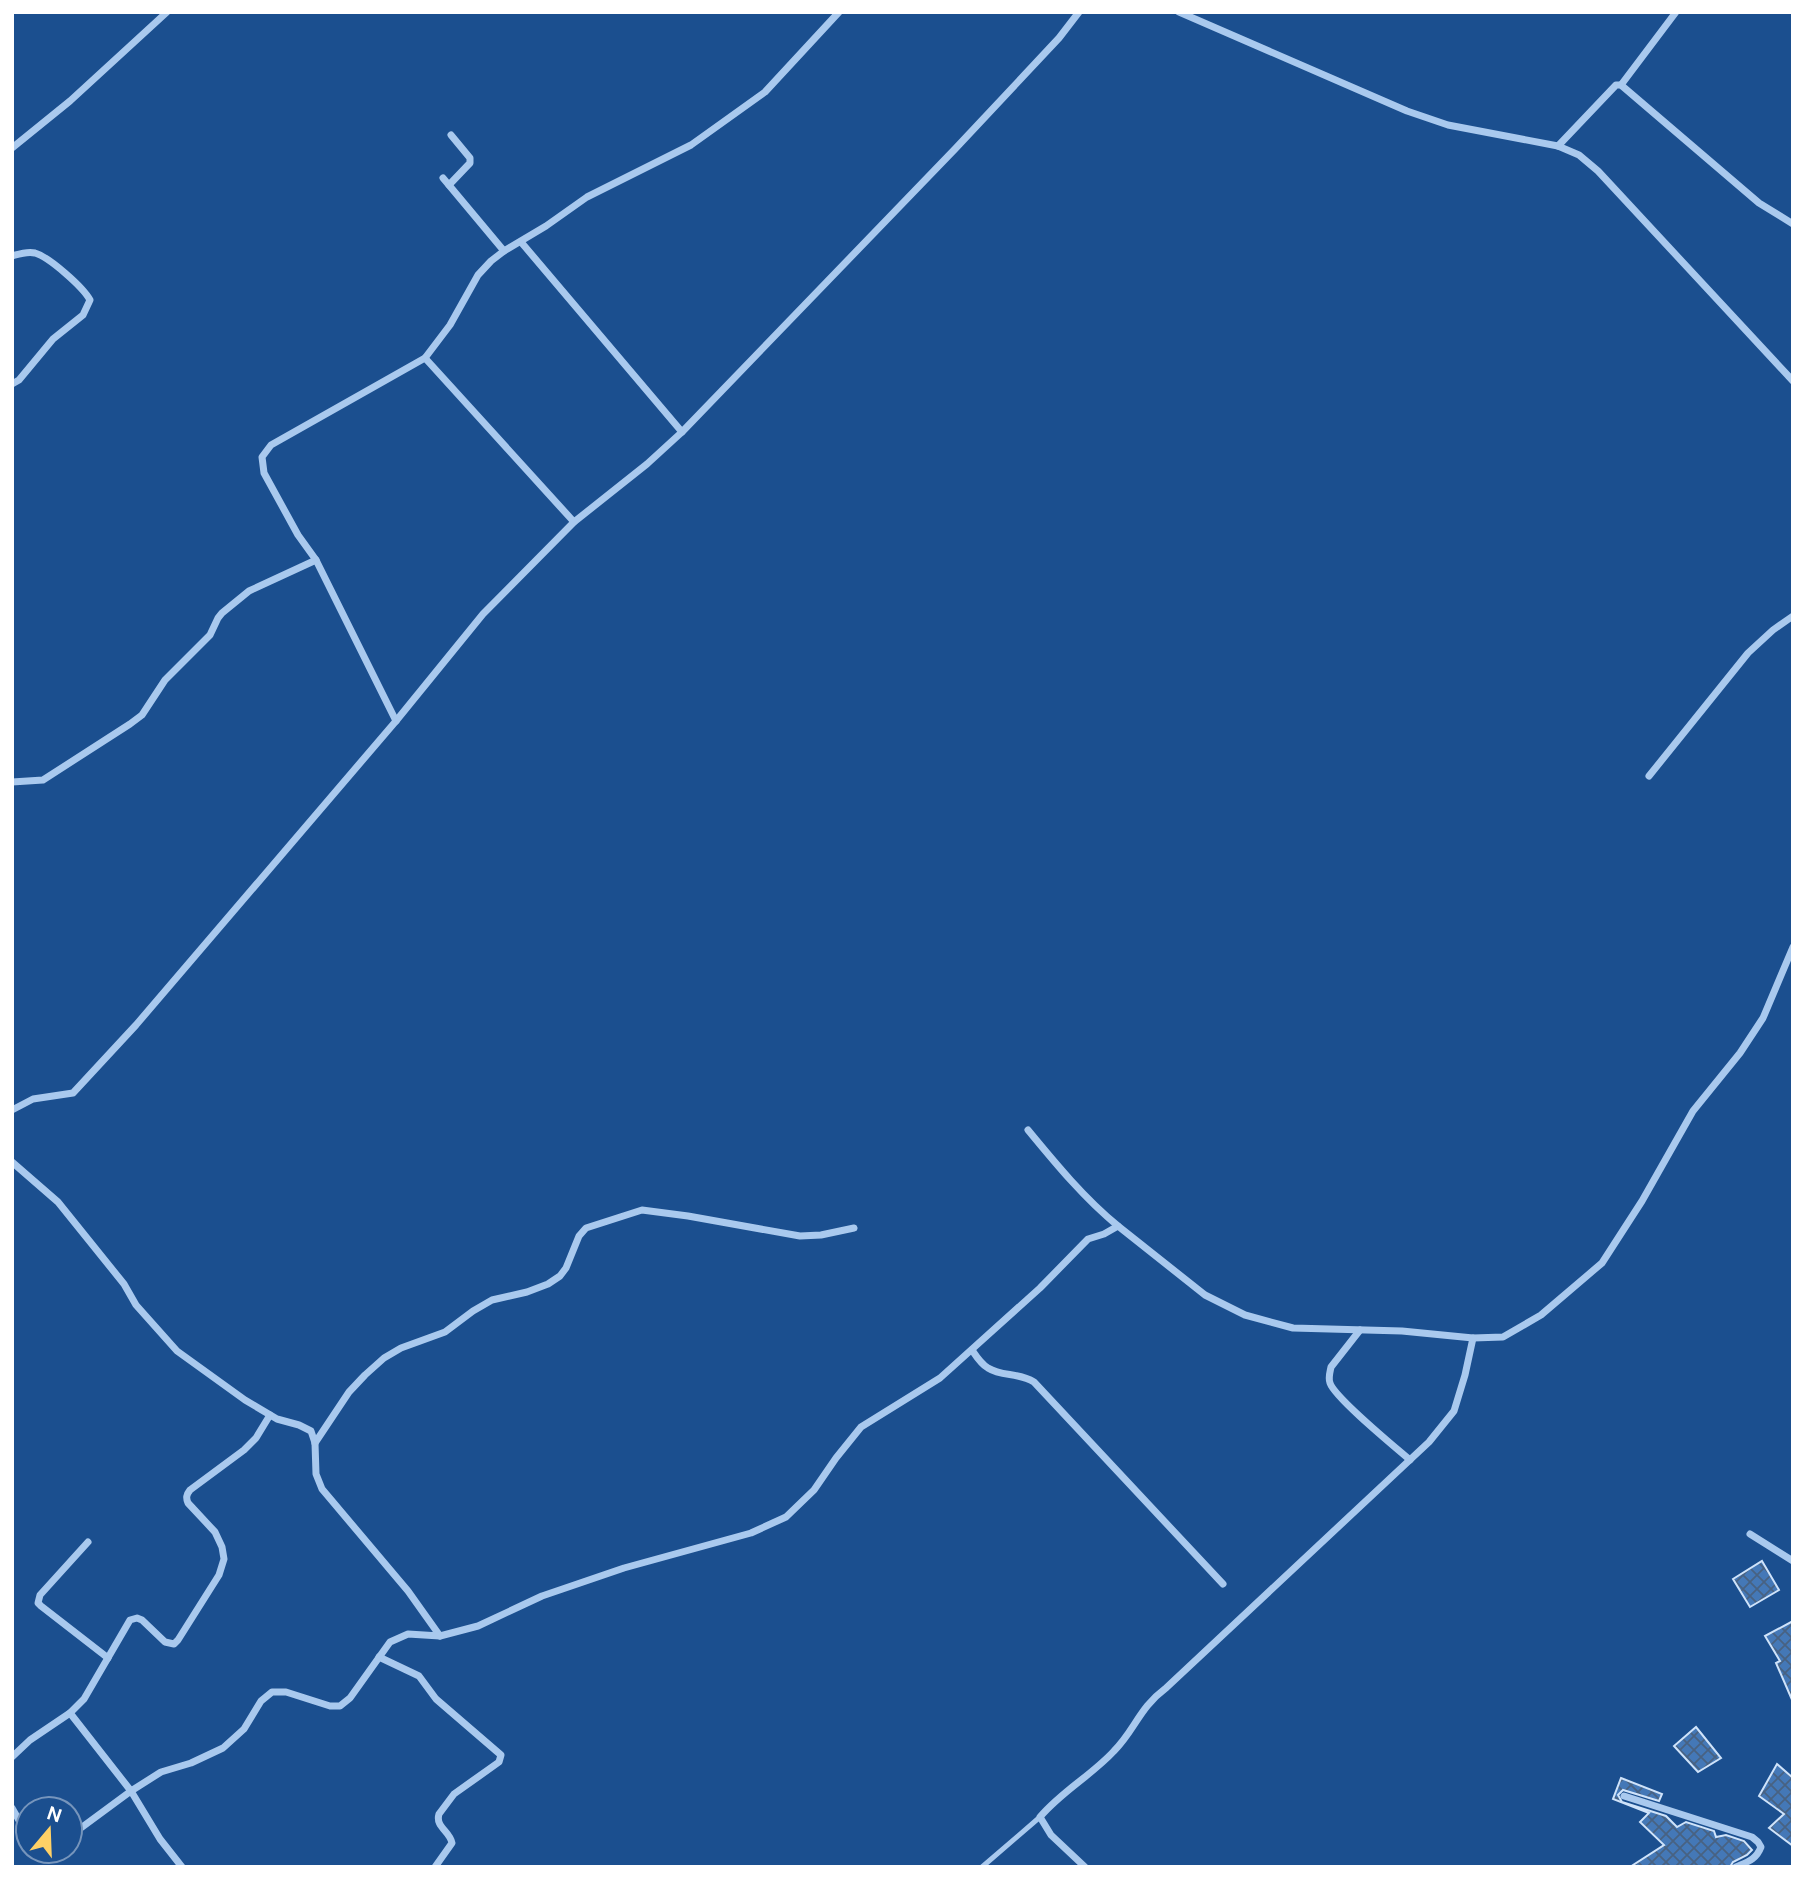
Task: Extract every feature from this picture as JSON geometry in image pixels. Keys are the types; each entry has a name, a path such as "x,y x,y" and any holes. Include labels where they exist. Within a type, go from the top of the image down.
{"street":[{"path":"12,148 70,101 167,12"},
{"path":"396,720 316,560 298,535 264,472 262,457 271,445 425,358 450,326 478,275 504,251 587,197 691,145 765,92 839,12"},
{"path":"12,1110 33,1099 73,1093 136,1025 483,614 574,522 647,464 682,432 964,139 1059,38 1079,12"},
{"path":"1179,12 1407,111 1448,125 1558,146 1579,155 1598,171 1793,381"},
{"path":"1558,146 1616,85 1620,85 1676,12"},
{"path":"1620,85 1759,203 1793,224"},
{"path":"449,185 470,163 470,158 451,135"},
{"path":"443,178 504,251"},
{"path":"521,242 682,432"},
{"path":"12,257 28,252 42,256 75,281 90,300 83,315 53,339 19,380 12,384"},
{"path":"425,358 574,522"},
{"path":"12,782 43,780 130,724 142,715 165,680 210,635 222,613 249,591 316,560"},
{"path":"1648,776 1748,653 1793,616"},
{"path":"1028,1130 1062,1172 1102,1214 1205,1295 1245,1315 1293,1328 1402,1331 1473,1338 1503,1337 1541,1315 1602,1263 1693,1111 1740,1053 1763,1018 1793,947"},
{"path":"12,1162 58,1202 124,1284 136,1305 177,1351 245,1400 277,1419 310,1431 315,1443 316,1474 322,1489 408,1591 440,1636"},
{"path":"315,1443 349,1392 384,1358 401,1348 445,1332 492,1300 548,1284 566,1268 579,1236 586,1228 642,1210 800,1236 854,1228"},
{"path":"84,1826 162,1772 191,1763 223,1748 244,1728 261,1701 272,1692 286,1692 330,1706 340,1706 350,1698 390,1642 408,1634 440,1636 478,1626 542,1596 624,1568 751,1533 786,1517 814,1490 861,1427 940,1378 1040,1288 1088,1239 1118,1226"},
{"path":"1360,1330 1331,1367 1330,1384 1348,1404 1410,1460"},
{"path":"1085,1867 1051,1835 1040,1817 1051,1804 1116,1749 1153,1697 1166,1688 1429,1442 1454,1411 1473,1338"},
{"path":"972,1350 991,1370 1018,1374 1034,1382 1223,1584"},
{"path":"12,1757 30,1740 71,1713 90,1690 130,1620 142,1620 165,1642 174,1644 178,1640 219,1575 224,1559 215,1532 188,1503 187,1494 244,1450 256,1438 270,1415"},
{"path":"1750,1534 1793,1561"},
{"path":"88,1542 40,1595 38,1603 108,1658"},
{"path":"379,1657 419,1676 436,1699 501,1755 499,1762 454,1794 439,1814 439,1824 452,1838 452,1843 435,1867"},
{"path":"71,1713 131,1791 160,1839 183,1867"},
{"path":"1624,1796 1758,1842 1761,1847 1758,1854 1752,1860 1736,1867"}],"lane":[{"path":"982,1867 1040,1817"}],"building":[{"path":"1762,1561 1779,1590 1750,1607 1733,1579"},
{"path":"1793,1621 1793,1702 1776,1663 1780,1661 1765,1636"},
{"path":"1696,1727 1721,1758 1698,1772 1674,1746"},
{"path":"1777,1764 1793,1778 1793,1846 1769,1828 1784,1814 1759,1796"},
{"path":"1621,1778 1662,1794 1659,1801 1623,1790 1618,1795 1622,1802 1666,1816 1677,1827 1686,1822 1714,1831 1716,1837 1726,1835 1744,1841 1752,1850 1733,1862 1730,1867 1630,1867 1664,1845 1640,1822 1649,1813 1613,1799"}]}
